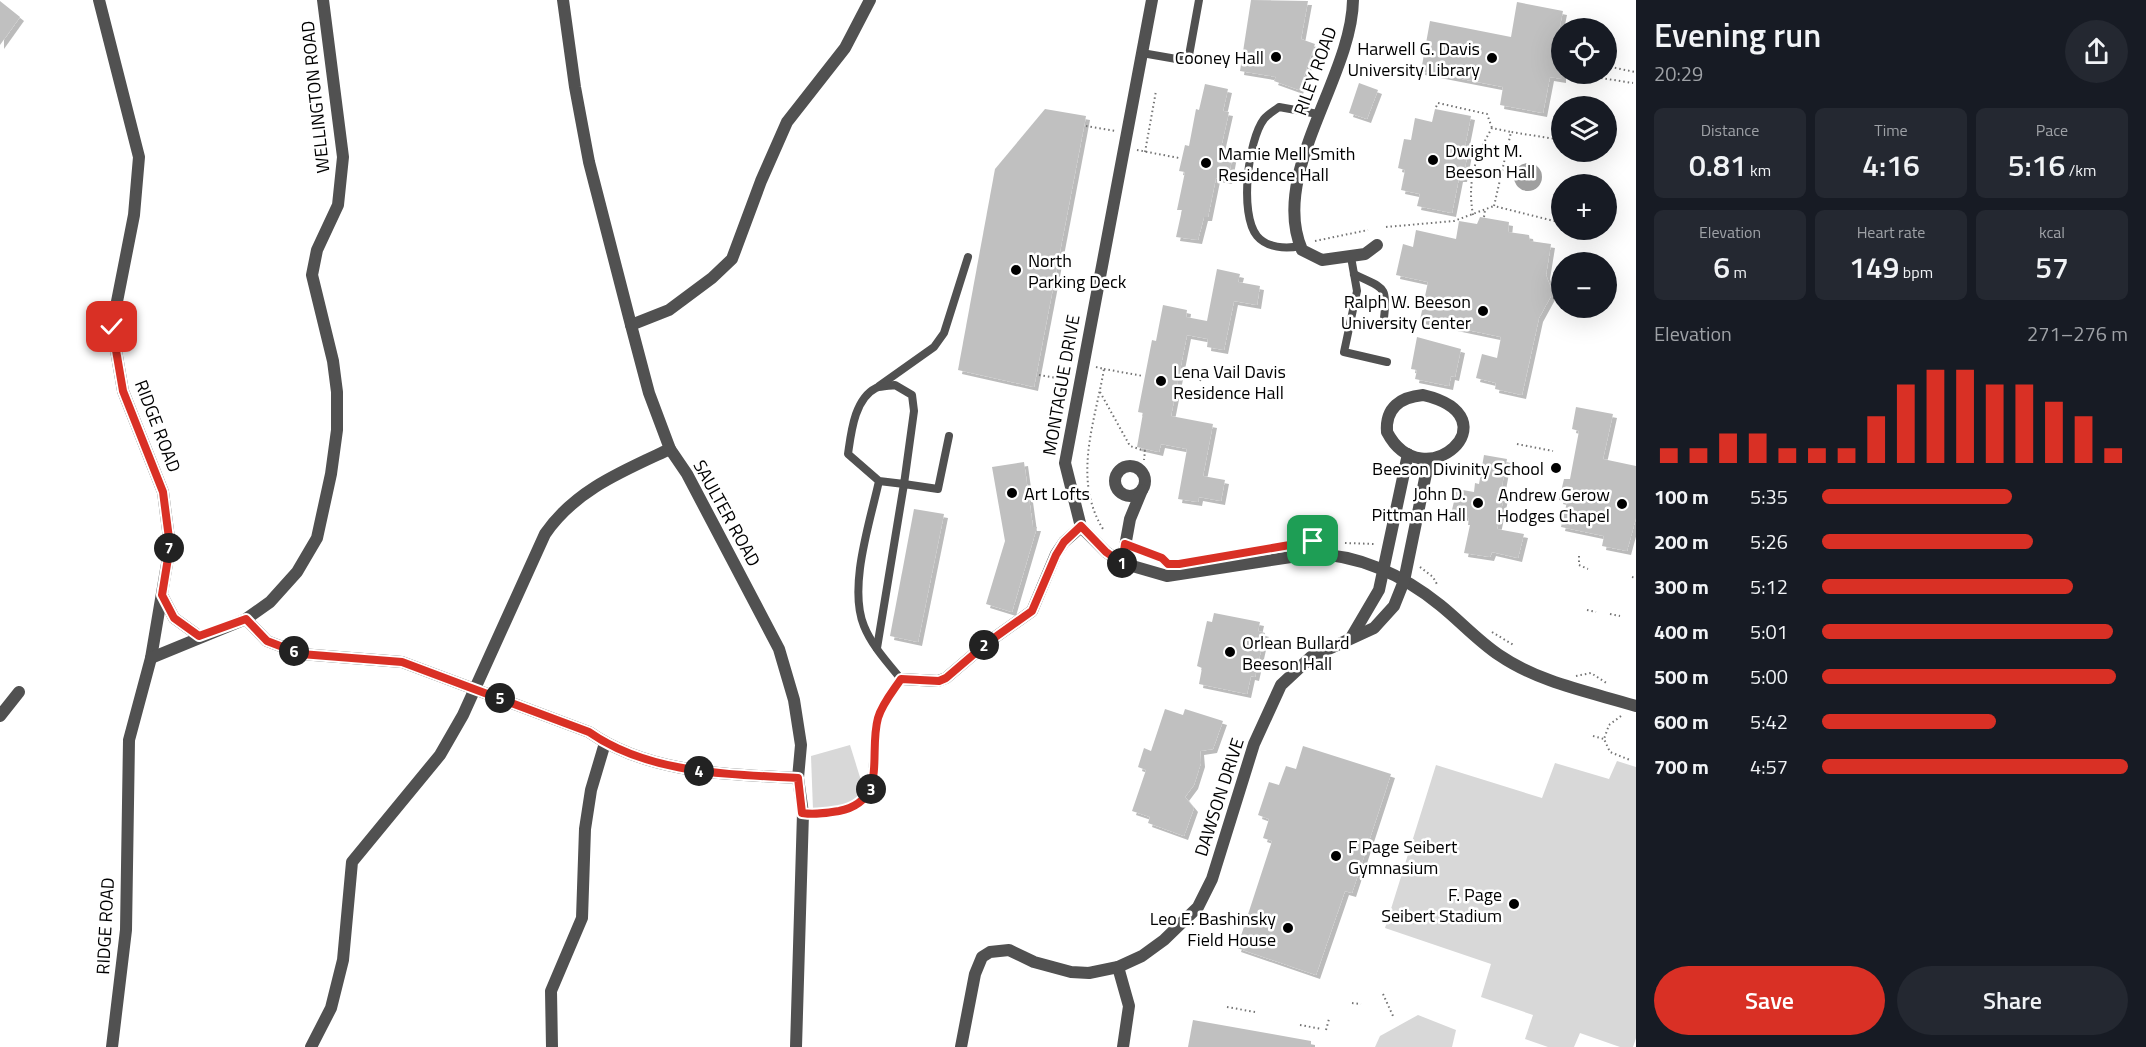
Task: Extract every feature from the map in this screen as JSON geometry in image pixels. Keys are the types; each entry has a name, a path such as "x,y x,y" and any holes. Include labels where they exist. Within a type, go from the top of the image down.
{"street":[{"name":"RIDGE ROAD","path":"99,0 139,157 134,214 112,327 123,391 163,492 170,546 151,658 129,740 126,930 112,1047"},
{"name":"WELLINGTON ROAD","path":"151,658 199,636 246,619 270,602 297,572 317,538 335,441 337,392 333,360 312,275 317,250 338,205 343,178 343,157 323,0"},
{"name":"SAULTER ROAD","path":"563,0 575,87 589,162 649,393 670,449 687,474 779,649 794,700 801,745 798,778 802,813 796,1047"},
{"path":"631,326 669,310 732,259 761,181 787,122 845,48 870,0"},
{"name":"MONTAGUE DRIVE","path":"1152,0 1065,463 1081,526 1106,552 1122,563 1167,576 1311,554 1334,554 1360,559 1404,581 1437,603 1499,655 1540,678 1636,706"},
{"name":"RILEY ROAD","path":"1301,248 1294,232 1298,180 1318,114 1347,44 1353,0"},
{"path":"1301,248 1322,260 1365,254 1377,245"},
{"path":"1423,395 1454,410 1463,422 1464,431 1453,450 1429,459 1408,454 1390,438 1387,432 1387,417 1390,409 1404,399 1423,395"},
{"path":"311,1047 331,1008 344,960 352,862 440,755 475,689 545,534 559,514 605,479 670,449"},
{"name":"DAWSON DRIVE","path":"1352,636 1371,608 1384,571 1408,454"},
{"name":"DAWSON DRIVE","path":"961,1047 975,974 982,957 990,952 1009,950 1034,962 1071,972 1089,973 1118,967 1142,956 1164,940 1198,907 1212,879 1254,744 1281,685 1311,657 1352,636 1374,628 1394,606 1404,581 1429,459"},
{"path":"1122,563 1130,519 1145,483 1143,473 1131,466 1121,469 1115,477 1130,519"},
{"path":"1119,492 1133,496 1142,490"},
{"path":"901,679 939,681 946,678 993,638 1032,611 1056,555 1064,542 1081,526"},
{"path":"162,595 174,618 199,636"},
{"path":"246,619 267,641 301,654 402,662 589,732 605,744 652,761 711,773 798,778"},
{"path":"0,716 19,692"},
{"path":"552,1047 551,991 582,918 585,829 591,790 605,744"},
{"path":"1118,967 1129,1006 1123,1047"}],"lane":[{"path":"1142,52 1188,62 1199,0"},
{"path":"1301,248 1275,247 1257,237 1248,220 1248,174 1256,134 1265,117 1279,107 1318,114"},
{"path":"948,436 938,489 879,481 848,454 853,424 864,398 933,347 944,333 968,256"},
{"path":"1351,257 1357,291 1344,352 1387,362"},
{"path":"1354,274 1384,290 1387,295 1384,318"},
{"path":"876,388 895,385 912,394 914,411 877,648"},
{"path":"802,813 816,815 848,809 864,801 870,794 877,721 880,711 901,679 877,648 864,626 857,602 879,481"}],"path":[{"path":"1617,68 1635,72"},
{"path":"1617,81 1633,84"},
{"path":"1145,152 1156,91"},
{"path":"1436,107 1437,103 1487,114 1492,129 1474,165 1469,195 1473,215"},
{"path":"1086,126 1116,131"},
{"path":"1492,129 1551,138"},
{"path":"1494,206 1511,132"},
{"path":"1131,149 1179,158"},
{"path":"1468,164 1474,165"},
{"path":"1386,227 1454,221 1494,206 1551,220"},
{"path":"1484,217 1485,210"},
{"path":"1301,248 1321,239 1368,230"},
{"path":"1091,366 1143,376"},
{"path":"1104,369 1085,476 1091,507 1105,533"},
{"path":"1200,381 1202,372"},
{"path":"1039,375 1068,380"},
{"path":"1196,400 1198,389"},
{"path":"1221,390 1234,392"},
{"path":"1100,392 1130,446 1145,451 1144,460"},
{"path":"1517,444 1553,451"},
{"path":"1342,544 1365,543 1389,548"},
{"path":"1125,544 1162,558 1168,564"},
{"path":"1409,555 1418,559 1419,566 1437,582 1439,590"},
{"path":"1579,556 1579,565 1588,569"},
{"path":"1587,610 1596,612"},
{"path":"1610,614 1620,616"},
{"path":"1486,628 1515,646"},
{"path":"1624,714 1609,725 1604,739 1610,752 1630,760"},
{"path":"1593,736 1604,739"},
{"path":"1383,994 1393,1016"},
{"path":"1352,1003 1361,1004"},
{"path":"1227,1007 1255,1012"},
{"path":"1326,1030 1329,1018"},
{"path":"1300,1025 1322,1029"}],"shaded area":[{"path":"1528,163 1538,167 1542,177 1538,187 1528,191 1518,187 1514,177 1518,167"},
{"path":"850,745 864,790 853,800 841,806 813,810 811,756"},
{"name":"F. Page Seibert Stadium","path":"1617,761 1636,767 1636,1038 1633,1047 1620,1047 1580,1033 1574,1047 1548,1047 1525,1039 1533,1015 1481,997 1491,964 1385,928 1436,765 1542,798 1555,763 1609,779"},
{"path":"1418,1015 1456,1030 1452,1047 1375,1047 1380,1036"}],"building":[{"name":"Cooney Hall","path":"1251,0 1308,1 1301,39 1315,44 1299,90 1274,81 1276,77 1240,71"},
{"path":"0,1 20,17 0,45"},
{"name":"Harwell G. Davis University Library","path":"1517,2 1563,11 1562,18 1551,18 1551,77 1543,113 1500,105 1503,87 1421,71 1430,21 1511,37"},
{"path":"1359,83 1378,90 1367,119 1349,113"},
{"name":"Mamie Mell Smith Residence Hall","path":"1205,84 1228,89 1223,111 1229,112 1220,152 1233,154 1228,180 1216,178 1208,217 1204,217 1198,240 1176,237 1182,210 1177,210 1185,172 1179,171 1185,145 1189,146 1196,109 1199,110"},
{"name":"North Parking Deck","path":"1045,109 1086,116 1034,387 958,370 995,169"},
{"name":"Dwight M. Beeson Hall","path":"1435,109 1471,116 1464,151 1468,152 1463,178 1459,178 1452,213 1417,206 1420,194 1401,190 1405,170 1398,168 1404,139 1411,140 1415,118 1432,122"},
{"name":"Ralph W. Beeson University Center","path":"1480,217 1509,222 1508,232 1529,235 1530,241 1551,244 1546,275 1551,288 1551,296 1539,318 1522,395 1495,389 1496,383 1476,378 1482,354 1497,358 1501,337 1420,320 1428,282 1396,275 1403,244 1413,247 1416,230 1456,239 1459,221 1477,224"},
{"name":"Lena Vail Davis Residence Hall","path":"1217,269 1240,274 1238,282 1260,286 1257,305 1234,301 1224,350 1207,347 1208,339 1187,335 1171,416 1213,424 1203,476 1225,480 1221,501 1199,497 1198,502 1178,499 1187,449 1161,444 1159,452 1137,447 1143,413 1138,412 1152,340 1156,341 1163,305 1187,310 1186,317 1207,321"},
{"path":"1417,337 1461,349 1455,377 1451,376 1449,386 1415,379 1417,370 1411,369"},
{"path":"1576,407 1613,414 1603,459 1636,466 1636,518 1627,551 1602,546 1604,536 1561,527 1567,502 1559,500 1564,479 1570,479 1579,431 1572,429"},
{"name":"John D. Pittman Hall","path":"1484,455 1507,459 1501,491 1505,492 1497,529 1524,534 1518,558 1492,552 1490,557 1464,553 1470,525 1468,525 1469,518 1451,514 1457,489 1474,492 1475,483 1479,484"},
{"path":"1024,462 1033,527 1037,527 1012,612 986,604 1005,541 992,467"},
{"path":"914,509 944,514 918,642 890,636"},
{"name":"Orlean Bullard Beeson Hall","path":"1214,613 1260,622 1258,631 1265,633 1255,677 1251,676 1247,694 1199,684 1202,668 1197,666 1207,621 1212,622"},
{"path":"1165,709 1183,715 1185,709 1223,721 1213,749 1200,751 1201,763 1194,785 1185,797 1194,808 1184,836 1148,823 1150,817 1132,811 1146,770 1138,767 1144,748 1151,751"},
{"path":"1303,746 1391,774 1352,893 1345,891 1316,975 1237,948 1272,841 1263,838 1269,819 1258,815 1269,782 1279,785 1286,766 1296,769"},
{"path":"1193,1020 1311,1041 1311,1047 1188,1047"}],"place":[{"name":"Cooney Hall","path":"1276,57"},
{"name":"Harwell G. Davis University Library","path":"1492,58"},
{"name":"Dwight M. Beeson Hall","path":"1433,160"},
{"name":"Mamie Mell Smith Residence Hall","path":"1206,163"},
{"name":"North Parking Deck","path":"1016,270"},
{"name":"Ralph W. Beeson University Center","path":"1483,311"},
{"name":"Lena Vail Davis Residence Hall","path":"1161,381"},
{"name":"Beeson Divinity School","path":"1556,468"},
{"name":"Art Lofts","path":"1012,493"},
{"name":"John D. Pittman Hall","path":"1478,503"},
{"name":"Andrew Gerow Hodges Chapel","path":"1622,504"},
{"name":"Orlean Bullard Beeson Hall","path":"1230,652"},
{"name":"F Page Seibert Gymnasium","path":"1336,856"},
{"name":"F. Page Seibert Stadium","path":"1514,904"},
{"name":"Leo E. Bashinsky Field House","path":"1288,928"}],"route":[{"path":"112,327 123,391 163,492 170,546 162,595 174,618 199,636 246,619 267,641 301,654 402,662 589,732 605,744 652,761 711,773 798,778 802,813 816,815 848,809 864,801 870,794 872,786 877,721 880,711 901,679 939,681 946,678 999,633 1032,611 1056,555 1064,542 1081,526 1106,552 1122,563 1125,544 1162,558 1168,564 1179,564 1313,541"}]}
